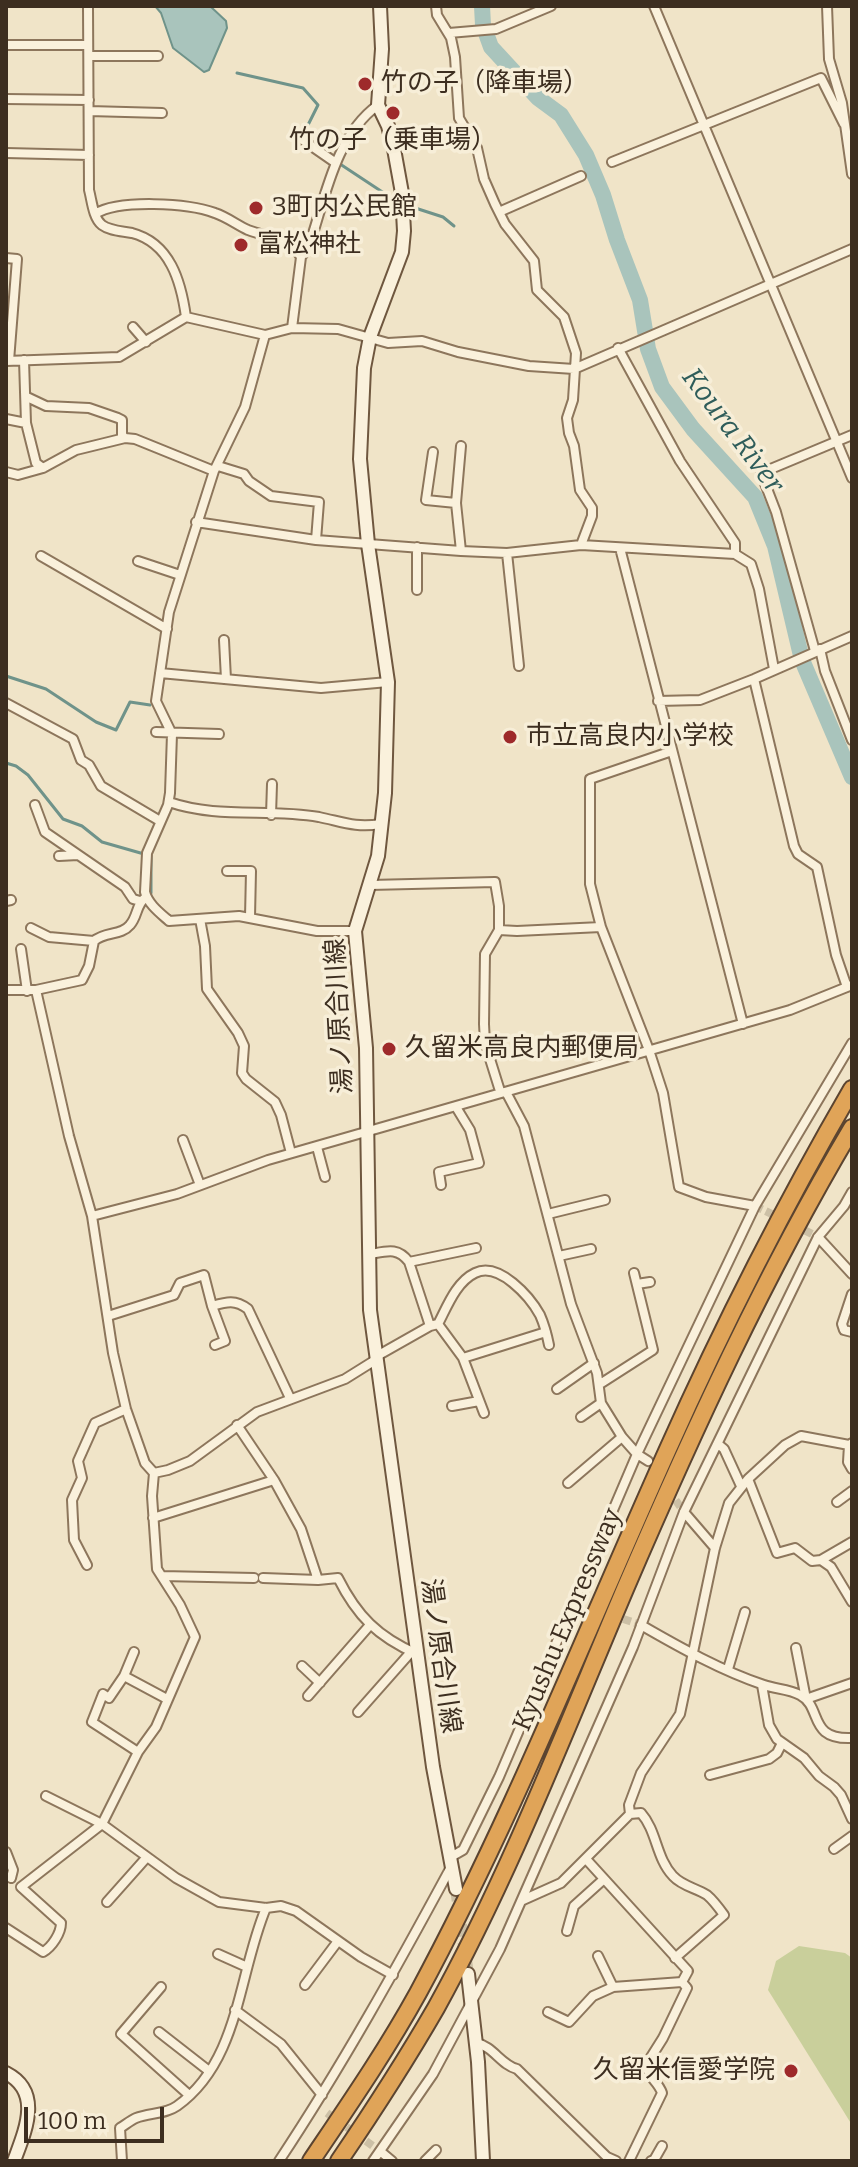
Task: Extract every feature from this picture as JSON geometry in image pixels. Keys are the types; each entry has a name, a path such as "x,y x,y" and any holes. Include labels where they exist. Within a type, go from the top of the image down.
{"highway":[{"name":"Kyushu Expressway","path":"311,2161 360,2089 418,1994 544,1737 666,1452 733,1308 852,1089"},
{"name":"Kyushu Expressway","path":"339,2161 436,2007 480,1921 714,1389 789,1238 852,1128"}],"main road":[{"name":"湯ノ原合川線","path":"380,6 382,49 378,105 394,149 402,193 404,231 399,262 370,337 364,368 360,459 368,544 388,682 385,793 378,856 355,931 366,1048 370,1310 414,1653 456,1889"},
{"path":"468,1974 476,2043 483,2161"},
{"path":"6,2073 21,2085 29,2105 29,2120 14,2161"}],"street":[{"path":"88,6 89,190 95,214 100,224 144,237 162,250 172,265 184,300 186,317"},
{"path":"436,6 437,15 449,33 455,57 459,118 477,148 484,179 499,212 531,255 540,295 564,317 576,353 573,400 567,418 580,490 592,508 581,545"},
{"path":"449,33 492,30 551,6"},
{"path":"654,6 852,478"},
{"path":"827,6 829,59 842,103 852,174"},
{"path":"6,45 88,45"},
{"path":"89,56 158,56"},
{"path":"612,162 821,78 844,124"},
{"path":"6,99 89,100"},
{"path":"292,328 301,257 309,246 336,163 364,115 378,105"},
{"path":"89,111 162,113"},
{"path":"297,136 336,163"},
{"path":"6,153 89,155"},
{"path":"499,212 581,176"},
{"path":"95,214 104,208 126,205 187,207 216,213 250,230 283,240 295,247 301,257"},
{"path":"6,258 17,259 8,361 119,357 186,317 265,335 292,328 338,329 388,343 422,341 458,352 529,366 574,369 852,249"},
{"path":"133,327 146,342"},
{"path":"31,928 49,937 94,941 104,934 125,930 131,925 143,899 147,853 169,802 171,733 156,701 167,629 196,522 245,407 265,335"},
{"path":"618,348 680,461 735,543 735,554"},
{"path":"24,360 26,423 36,463 43,468"},
{"path":"27,397 46,406 89,408 118,418 122,420 122,435 125,438"},
{"path":"6,419 26,423"},
{"path":"852,435 761,473 776,512 816,651 852,740"},
{"path":"6,472 18,475 43,468 76,450 125,438 135,439 216,469 241,472 271,496 319,502 316,540"},
{"path":"461,446 456,503 461,551"},
{"path":"433,452 426,500 456,503"},
{"path":"196,522 316,540 461,551 507,553 581,545 735,554 751,564 759,589 774,669"},
{"path":"417,547 417,590"},
{"path":"620,548 743,1024"},
{"path":"507,553 519,666"},
{"path":"41,556 167,629"},
{"path":"138,561 180,575"},
{"path":"658,701 700,700 852,636"},
{"path":"224,640 226,679"},
{"path":"160,673 321,688 388,682"},
{"path":"92,1216 177,1194 291,1153 790,1010 849,986 836,955 817,867 798,854 794,846 754,679"},
{"path":"6,703 73,739 81,760 89,765 101,786 160,821"},
{"path":"156,732 219,734"},
{"path":"672,751 590,779 590,884 601,927 663,1093 679,1187 706,1197 755,1206"},
{"path":"271,815 272,784"},
{"path":"169,802 230,814 319,817 351,826 381,824"},
{"path":"35,805 45,832 125,887 133,899 143,899 169,921 250,917 317,931 355,931"},
{"path":"59,856 78,855"},
{"path":"227,871 251,871 250,917"},
{"path":"370,885 495,882 499,930 485,954 485,1043 503,1092 524,1126 571,1304 600,1384 598,1394 601,1403 622,1437 648,1461"},
{"path":"200,919 207,989 244,1046 242,1073 275,1102 291,1153"},
{"path":"499,930 601,927"},
{"path":"6,990 31,990 82,980 93,954 94,941"},
{"path":"21,949 92,1216 126,1409 145,1463 154,1473 153,1518 157,1569 195,1637 156,1727 138,1752 102,1824 21,1887"},
{"path":"279,2161 320,2099 393,1975 450,1863 463,1850 577,1599 637,1454 755,1206 852,1043"},
{"path":"441,1185 439,1172 479,1163 470,1130 456,1107"},
{"path":"183,1140 200,1185"},
{"path":"317,1147 325,1177"},
{"path":"373,2161 433,2074 523,1900 641,1625 684,1512 818,1237 852,1192"},
{"path":"548,1214 605,1200"},
{"path":"818,1237 852,1274"},
{"path":"409,1262 476,1248"},
{"path":"559,1256 591,1249"},
{"path":"371,1254 394,1250 403,1254 409,1262 434,1325 463,1358 484,1413"},
{"path":"154,1473 190,1461 257,1412 345,1379 434,1325 451,1298 476,1272 488,1271 502,1276 531,1301 541,1317 549,1345"},
{"path":"600,1384 653,1350 634,1273"},
{"path":"108,1316 174,1295 180,1283 204,1275 225,1341 215,1345"},
{"path":"637,1284 650,1282"},
{"path":"851,1300 842,1324 844,1330 852,1332"},
{"path":"212,1306 239,1302 248,1309 290,1398"},
{"path":"463,1358 546,1332"},
{"path":"557,1389 594,1363"},
{"path":"452,1406 479,1401"},
{"path":"581,1417 601,1403"},
{"path":"87,1565 74,1540 72,1500 82,1478 78,1461 95,1423 126,1409"},
{"path":"237,1425 274,1480 301,1529 318,1580"},
{"path":"630,1814 629,1805 641,1773 680,1714 706,1583 729,1503 744,1483 785,1445 801,1436 850,1444 848,1462 852,1469"},
{"path":"568,1483 622,1437"},
{"path":"718,1444 744,1483 777,1553 795,1548 812,1561 821,1560 852,1542"},
{"path":"153,1518 274,1480"},
{"path":"837,1502 852,1491"},
{"path":"684,1512 715,1548"},
{"path":"821,1560 840,1579 852,1602"},
{"path":"162,1576 338,1578 351,1605 370,1625 393,1643 414,1653 358,1712"},
{"path":"577,1599 587,1607"},
{"path":"728,1669 745,1612"},
{"path":"308,1696 370,1625"},
{"path":"641,1625 694,1655 762,1685 806,1699"},
{"path":"796,1648 806,1699 817,1724 827,1734 841,1739 852,1738"},
{"path":"134,1652 124,1676 109,1698 103,1694 92,1722 138,1752"},
{"path":"302,1666 320,1683"},
{"path":"124,1676 167,1699"},
{"path":"806,1699 852,1683"},
{"path":"762,1685 769,1725 782,1743 804,1758 819,1776 834,1787 852,1819"},
{"path":"710,1775 769,1759 777,1753 782,1743"},
{"path":"46,1796 102,1824 147,1857 219,1902 266,1908 281,1906 296,1911 393,1975"},
{"path":"523,1900 561,1883 630,1814 641,1813 648,1821 664,1864 672,1875 708,1896 724,1915 675,1958"},
{"path":"834,1849 852,1836"},
{"path":"6,1852 13,1870 8,1879 61,1923 61,1929 49,1949 43,1952 6,1928"},
{"path":"107,1902 147,1857"},
{"path":"586,1859 688,1971 682,1982"},
{"path":"567,1931 574,1906 604,1879"},
{"path":"122,2161 120,2128 135,2118 174,2108 209,2071 222,2050 254,1936 266,1908"},
{"path":"305,1985 338,1941"},
{"path":"218,1954 247,1967"},
{"path":"598,1956 613,1987"},
{"path":"548,2012 569,2022 593,1996 613,1987 682,1982"},
{"path":"629,2161 662,2093 659,2085 648,2075 646,2065 687,1988 682,1982"},
{"path":"161,1987 121,2034 189,2095"},
{"path":"235,2010 281,2044 327,2113"},
{"path":"159,2032 209,2071"},
{"path":"476,2043 483,2045 509,2067 517,2069 607,2157 616,2161"},
{"path":"651,2161 662,2146"},
{"path":"425,2161 436,2150"},
{"path":"380,2151 392,2161"}],"green space":[{"path":"799,1946 845,1953 852,1958 852,2125 768,1990 776,1961"}],"water":[{"path":"155,6 210,6 226,21 227,28 209,70 204,72 173,48 161,13"}],"waterway":[{"name":"Koura River","path":"482,6 483,25 491,47 538,98 561,115 586,155 640,300 648,349 662,387 693,429 755,497 775,546 802,660 852,777"},
{"path":"237,73 303,88 318,105 304,133 306,138"},
{"path":"337,162 396,201"},
{"path":"409,206 443,217 454,226"},
{"path":"6,676 46,689 96,722 116,730 130,702 150,705"},
{"path":"6,763 28,775 63,819 82,826 102,842 144,854"},
{"path":"151,856 151,893"}],"tunnel":[{"path":"755,1206 782,1219"},
{"path":"794,1225 818,1237"},
{"path":"648,1461 684,1512"},
{"path":"612,1615 641,1625"},
{"path":"456,1889 468,1974"},
{"path":"327,2113 380,2151"}],"place":[{"name":"竹の子（降車場）","path":"365,84"},
{"name":"竹の子（乗車場）","path":"393,113"},
{"name":"3町内公民館","path":"256,208"},
{"name":"富松神社","path":"241,245"},
{"name":"市立高良内小学校","path":"510,737"},
{"name":"久留米高良内郵便局","path":"389,1049"},
{"name":"久留米信愛学院","path":"791,2071"}]}
